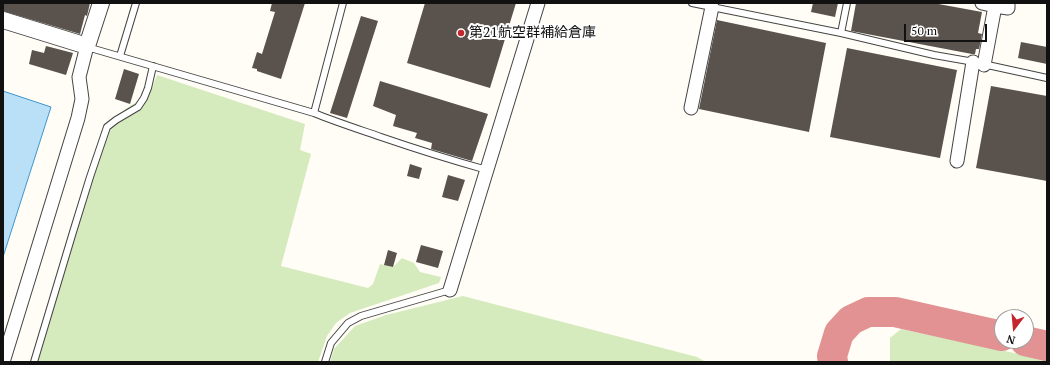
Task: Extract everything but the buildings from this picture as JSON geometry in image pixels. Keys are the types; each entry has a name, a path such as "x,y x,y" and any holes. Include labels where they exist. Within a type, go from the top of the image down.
{"street":[{"path":"3,362 78,118 82,99 79,77 101,3"},
{"path":"450,290 538,3"},
{"path":"982,3 1008,8 1008,3"},
{"path":"691,108 716,6"},
{"path":"957,161 979,63 995,6"},
{"path":"3,20 87,46"}],"lane":[{"path":"120,56 136,3"},
{"path":"314,114 343,3"},
{"path":"692,3 716,6 934,55 1047,78"},
{"path":"841,33 847,3"},
{"path":"87,46 314,114 458,162 487,170"},
{"path":"34,362 75,225 107,127 138,107 148,88 153,66"},
{"path":"325,362 331,343 348,323 361,316 450,290"}],"green space":[{"path":"157,75 305,124 300,150 311,154 281,266 368,288 373,284 380,264 393,267 402,258 414,263 420,272 441,277 439,283 350,313 336,323 327,336 318,362 38,362 105,137 124,110 150,93"},
{"path":"463,296 697,357 706,362 330,362 334,349 355,326 386,315"},
{"path":"901,329 1047,360 1047,362 890,362 890,338"}],"water":[{"path":"3,91 51,107 3,257"}],"taxiway":[{"path":"833,362 832,356 839,333 851,320 868,312 895,312 994,334"},
{"path":"1034,343 1047,346"}],"place":[{"name":"第21航空群補給倉庫","path":"461,33"}]}
